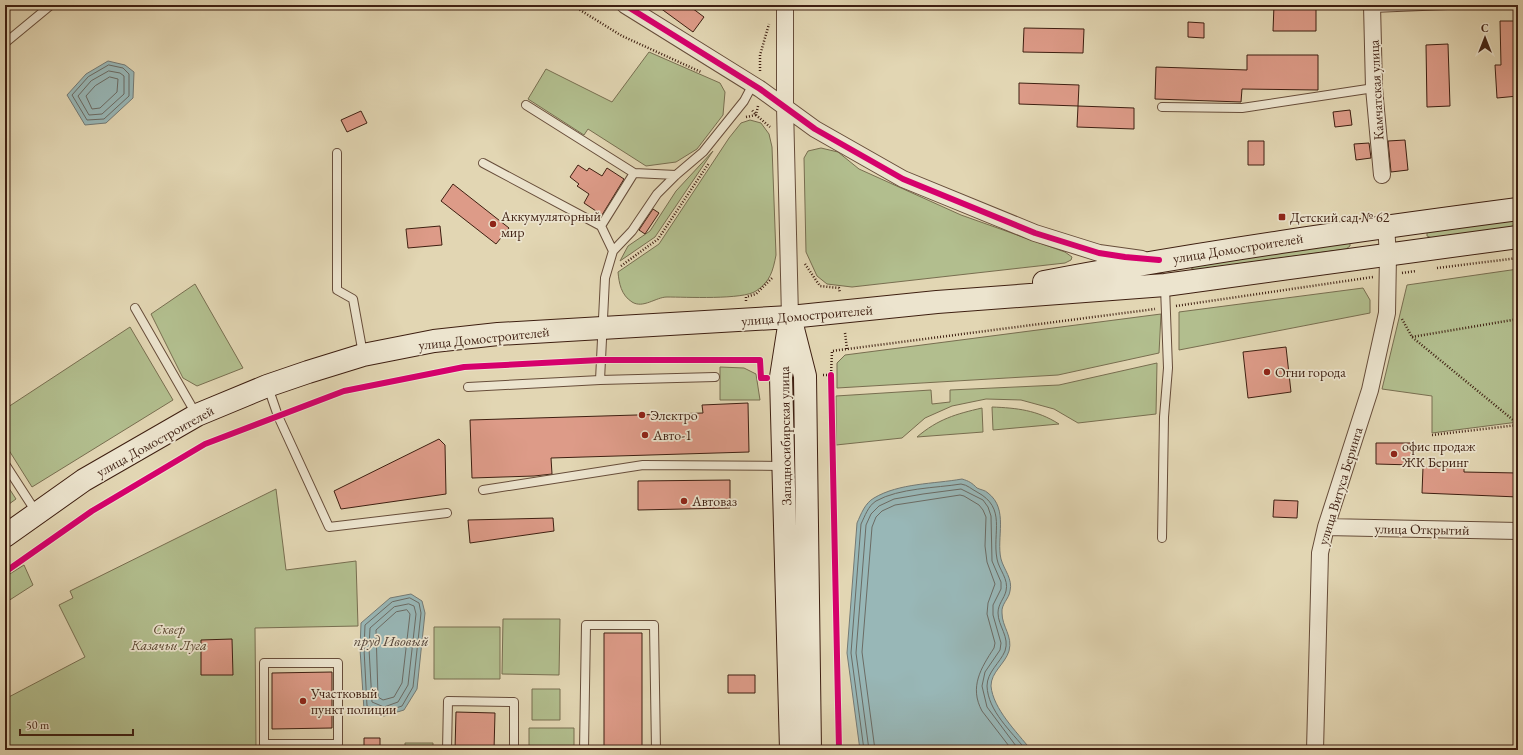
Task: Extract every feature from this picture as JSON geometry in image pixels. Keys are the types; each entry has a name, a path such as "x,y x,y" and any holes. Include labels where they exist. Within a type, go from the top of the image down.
{"main road":[{"name":"улица Домостроителей","path":"937,302 1159,260 1518,208"},
{"name":"улица Домостроителей","path":"5,536 84,480 197,415 268,386 363,355 434,341 602,328 790,317 937,302 1165,284 1518,237"},
{"name":"Западносибирская улица","path":"790,317 781,377 791,750"},
{"name":"Западносибирская улица","path":"790,317 805,376 810,750"}],"street":[{"path":"625,5 753,84 815,129 903,180 1035,232 1099,253 1159,260"},
{"path":"786,5 785,107 790,317"},
{"name":"Камчатская улица","path":"1372,6 1374,88 1382,175"},
{"name":"улица Витуса Беринга","path":"1315,750 1320,553 1326,527 1370,390 1387,314 1388,255 1386,226"},
{"name":"улица Открытий","path":"1326,527 1518,531"}],"lane":[{"path":"5,43 51,5"},
{"path":"1372,6 1447,5"},
{"path":"600,380 605,278 613,251 632,231 657,194 676,175 703,152 744,101 753,84"},
{"path":"1162,107 1242,108 1374,88"},
{"path":"526,105 634,173 676,175"},
{"path":"337,153 337,290 353,299 363,355"},
{"path":"483,163 601,226 613,251"},
{"path":"601,226 634,173"},
{"path":"1162,538 1164,417 1168,368 1165,284"},
{"path":"135,308 197,415"},
{"path":"468,387 600,380 715,377"},
{"path":"268,386 278,416 329,527 447,513"},
{"path":"5,464 37,513"},
{"path":"483,490 643,465 784,466"},
{"path":"584,750 586,625 654,625 656,750"},
{"path":"264,663 338,663 338,744 300,747 264,744 264,663"},
{"path":"447,750 448,701 514,702 514,750"}],"path":[{"path":"572,5 622,36 704,73"},
{"path":"739,118 756,115 744,101"},
{"path":"605,278 658,239 714,156"},
{"path":"802,260 820,286 839,288 840,293"},
{"path":"746,304 746,297 756,294 773,280 774,273"},
{"path":"1399,314 1412,337 1518,425"},
{"path":"1412,337 1518,319"},
{"path":"845,333 847,349"},
{"path":"740,360 760,360 762,378 767,378"},
{"path":"831,375 831,382"},
{"path":"1432,435 1518,425"}],"green space":[{"path":"649,52 720,83 725,92 723,115 697,149 676,162 646,166 588,129 584,135 528,99 546,69 612,102"},
{"path":"750,120 761,123 769,134 772,147 776,255 774,266 768,280 756,291 739,296 667,297 641,304 632,302 623,292 618,272 659,244 729,138 741,123"},
{"path":"821,148 838,152 859,169 961,215 1065,252 1072,257 1071,260 1065,263 852,287 827,284 817,276 806,252 804,158 808,151"},
{"path":"713,151 655,237 620,261 628,246 650,231 676,191"},
{"path":"1518,219 1518,227 1432,238 1427,236 1427,233 1430,230"},
{"path":"1350,242 1350,246 1346,249 1195,270 1191,268 1190,263"},
{"path":"1518,269 1518,422 1432,433 1432,396 1382,389 1407,285"},
{"path":"195,284 243,368 197,386 183,378 151,314"},
{"path":"1363,288 1370,300 1370,313 1179,350 1179,312"},
{"path":"1161,314 1159,353 1058,375 837,388 837,363 845,355"},
{"path":"130,327 173,400 32,487 5,444 5,409"},
{"path":"1157,363 1156,414 1078,423 1054,409 1021,400 986,399 952,406 925,418 902,438 836,445 836,396 931,390 932,404 950,402 950,390 1059,385"},
{"path":"720,367 744,368 756,374 760,400 720,400"},
{"path":"992,407 1010,408 1035,413 1051,419 1059,424 993,430"},
{"path":"982,408 983,432 917,437 940,421"},
{"path":"5,482 16,499 5,507"},
{"name":"Сквер Казачьи Луга","path":"276,489 286,570 356,561 358,626 255,628 256,750 5,750 5,699 85,657 59,605 73,598 70,591"},
{"path":"24,565 33,585 5,603 5,577"},
{"path":"503,619 560,619 559,675 502,674"},
{"path":"434,627 500,627 500,679 434,679"},
{"path":"532,689 560,689 560,720 532,720"},
{"path":"529,728 574,728 574,750 529,750"},
{"path":"405,743 433,743 433,750 405,750"}],"water":[{"path":"108,61 125,65 134,72 133,98 106,123 85,125 67,95 86,74"},
{"path":"962,479 987,492 998,507 1000,515 1001,559 1008,575 1011,587 1002,610 1002,618 1009,636 1010,646 1007,656 993,676 991,686 996,703 1001,712 1031,750 860,750 847,653 857,523 868,503 884,493 905,487"},
{"name":"пруд Ивовый","path":"411,594 422,601 425,613 417,689 404,710 384,716 364,710 360,649 361,623 390,598"}],"building":[{"path":"656,5 688,5 704,17 693,32"},
{"path":"1274,5 1316,5 1316,31 1273,31"},
{"path":"1500,21 1518,21 1518,96 1497,98 1495,65 1501,65"},
{"path":"1188,22 1204,23 1204,38 1188,37"},
{"path":"1024,28 1084,29 1083,53 1023,52"},
{"path":"1448,44 1450,106 1427,107 1426,45"},
{"path":"1247,55 1318,55 1318,90 1242,89 1241,102 1155,99 1156,67 1247,70"},
{"path":"1019,83 1079,85 1078,106 1019,104"},
{"path":"1078,106 1134,108 1134,129 1077,127"},
{"path":"1350,110 1352,125 1335,127 1333,112"},
{"path":"361,111 367,123 347,132 341,120"},
{"path":"1405,140 1408,170 1391,172 1388,141"},
{"path":"1248,141 1264,141 1264,165 1248,165"},
{"path":"1369,143 1371,158 1356,160 1354,144"},
{"path":"578,165 587,171 589,168 602,176 607,168 624,179 602,215 584,203 589,194 577,186 579,184 570,177"},
{"path":"453,184 509,228 496,244 441,201"},
{"path":"653,209 659,213 645,234 639,230"},
{"path":"440,226 442,245 408,248 406,229"},
{"name":"Огни города","path":"1286,347 1291,392 1248,398 1243,352"},
{"path":"748,403 749,452 551,458 552,474 472,478 470,420 703,413 702,405"},
{"path":"439,439 445,445 446,494 341,509 334,491"},
{"name":"офис продаж ЖК Беринг","path":"1376,443 1413,443 1413,465 1376,464"},
{"path":"1423,467 1464,468 1464,472 1518,473 1518,497 1422,493"},
{"name":"Автоваз","path":"730,480 730,508 638,510 638,481"},
{"path":"1274,500 1298,501 1297,518 1273,517"},
{"path":"553,518 554,531 470,543 468,520"},
{"path":"604,633 642,633 642,750 604,750"},
{"path":"232,639 233,675 201,675 201,640"},
{"name":"Участковый пункт полиции","path":"332,672 332,728 272,729 272,673"},
{"path":"728,675 755,675 755,693 728,693"},
{"path":"456,712 495,713 494,750 455,750"},
{"path":"364,738 380,738 380,750 364,750"}],"cycle path":[{"path":"625,5 760,89 815,129 903,179 1035,233 1099,253 1159,260"},
{"path":"5,572 92,511 205,444 344,391 464,367 600,360 760,360 761,378 767,378"},
{"path":"831,375 839,750"}],"place":[{"name":"Детский сад № 62","path":"1282,217"},
{"name":"Аккумуляторный мир","path":"493,224"},
{"name":"Огни города","path":"1267,372"},
{"name":"Электро","path":"642,415"},
{"name":"Авто-1","path":"645,435"},
{"name":"офис продаж ЖК Беринг","path":"1394,454"},
{"name":"Автоваз","path":"684,501"},
{"name":"Участковый пункт полиции","path":"303,701"}]}
